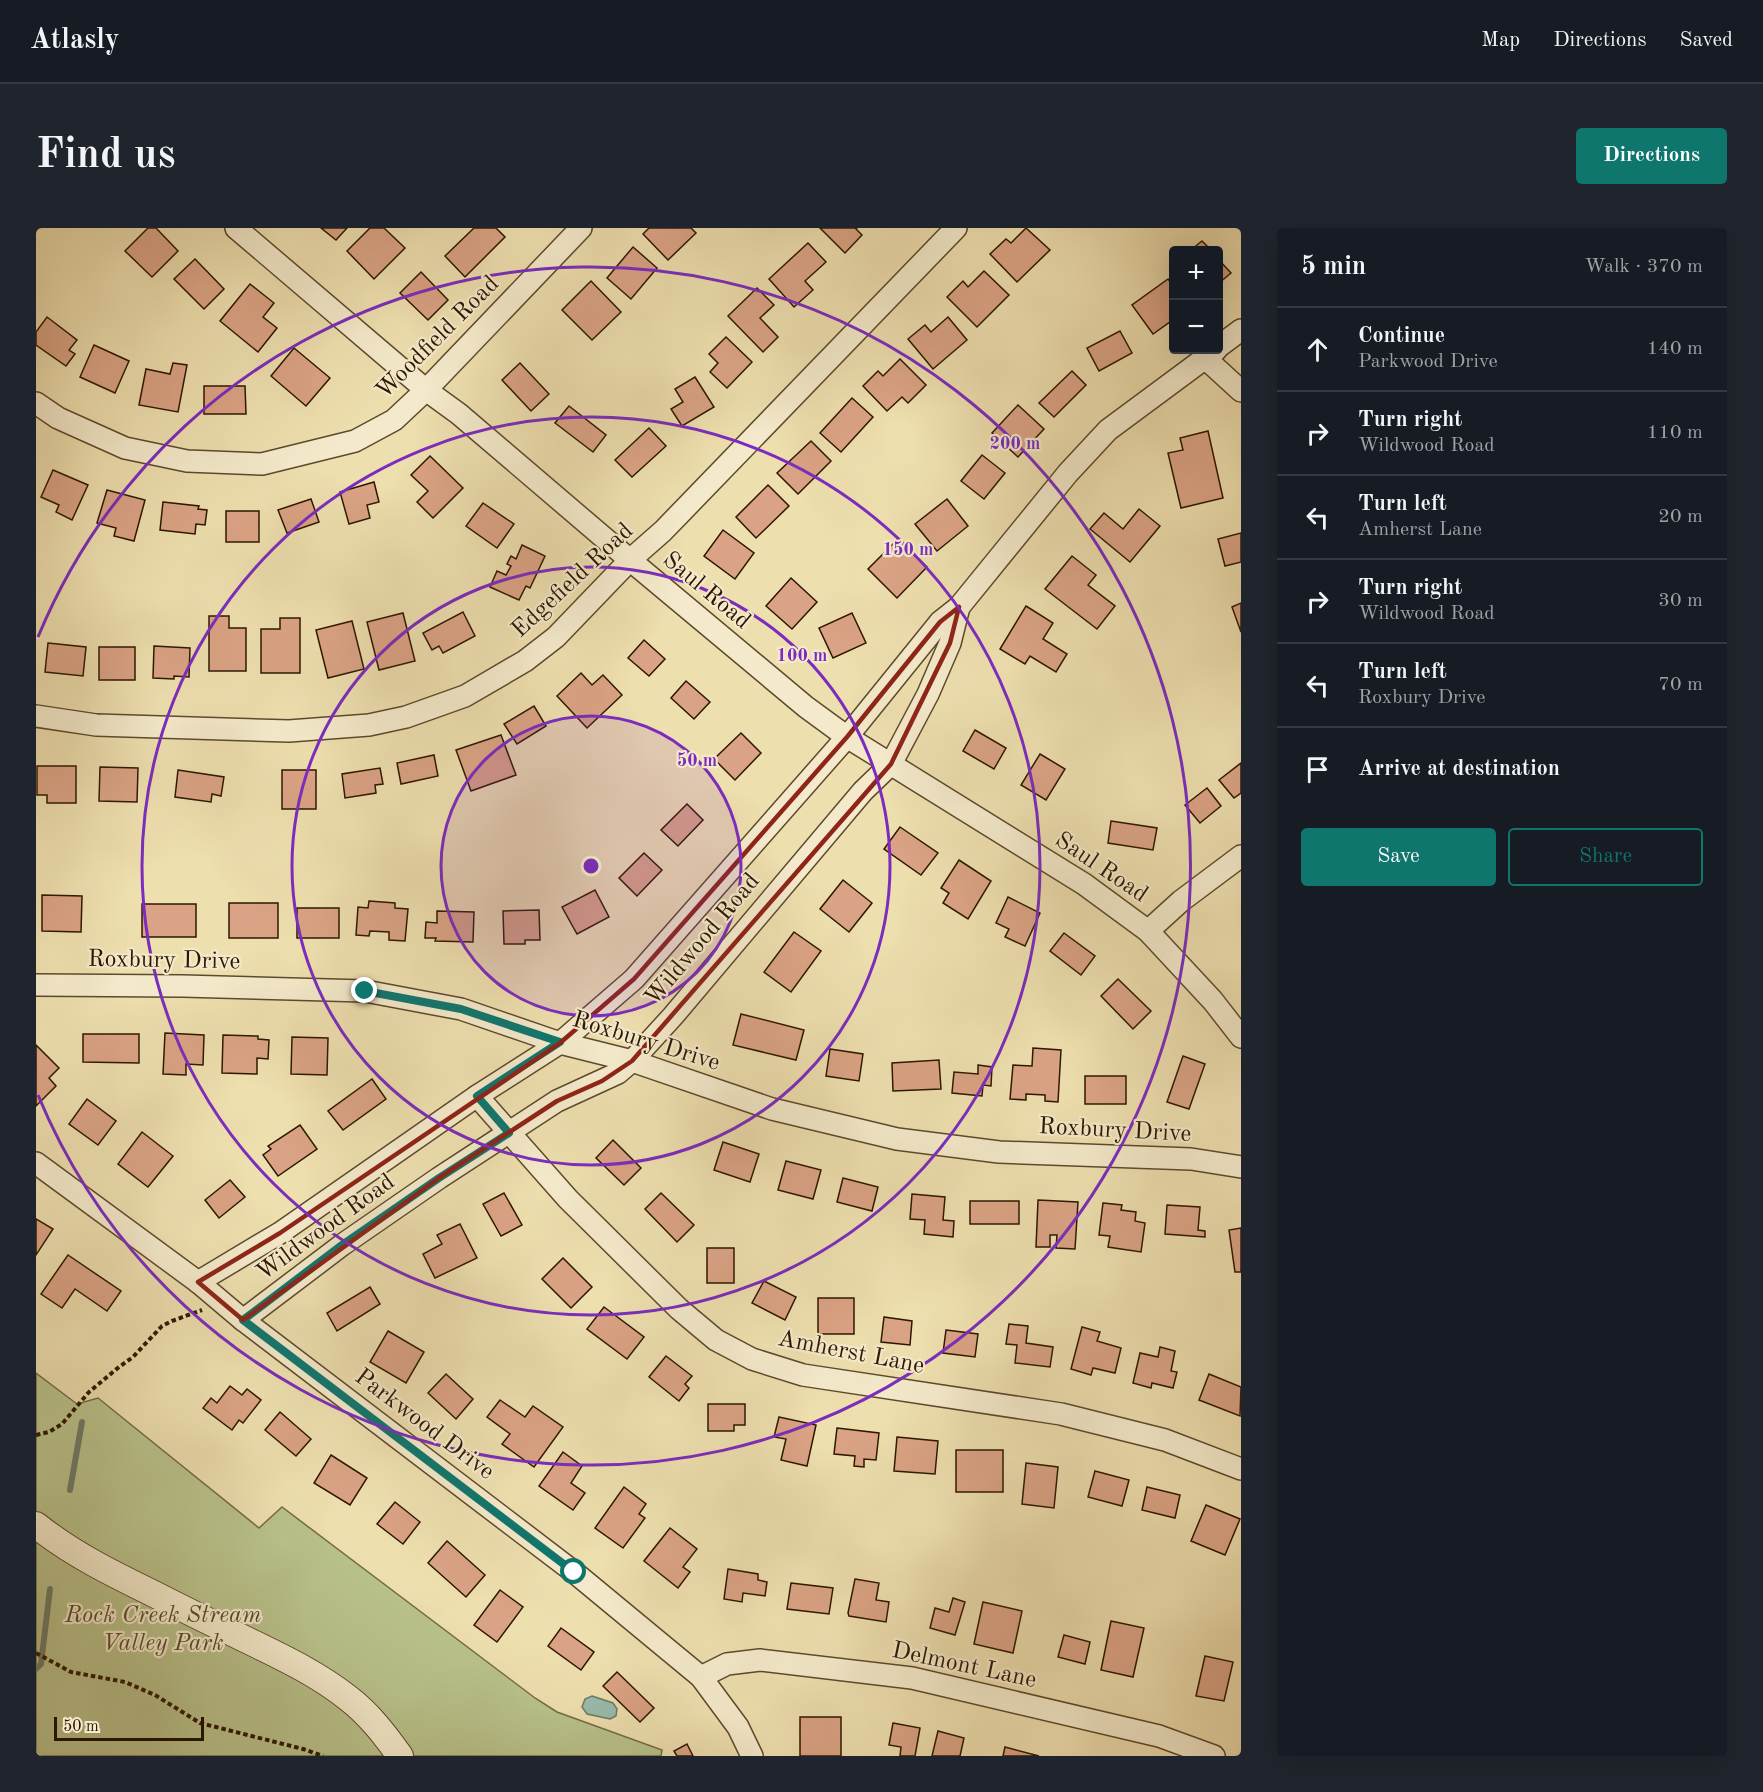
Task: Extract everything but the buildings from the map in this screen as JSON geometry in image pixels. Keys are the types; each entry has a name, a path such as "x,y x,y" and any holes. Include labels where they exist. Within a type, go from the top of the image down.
{"street":[{"name":"Saul Road","path":"236,228 806,707 847,738 1084,884 1148,931 1213,1001 1241,1037"},
{"name":"Woodfield Road","path":"36,403 58,418 125,448 187,461 262,464 354,441 394,420 426,390 581,228"},
{"name":"Edgefield Road","path":"36,716 96,725 289,731 369,725 406,717 465,696 525,661 556,637 630,560 663,531 956,228"},
{"name":"Wildwood Road","path":"1223,344 1241,330"},
{"name":"Wildwood Road","path":"198,1282 280,1233 477,1096 560,1042 634,979 847,738 940,622 958,607 1068,473 1108,430 1210,354"},
{"path":"1214,354 1241,391"},
{"name":"Wildwood Road","path":"243,1320 342,1245 439,1178 557,1101 618,1073 632,1061 863,791 891,764 928,694 950,644 958,607"},
{"path":"1148,931 1181,901 1241,856"},
{"name":"Roxbury Drive","path":"36,985 365,991 461,1009 560,1042 632,1061 772,1109 897,1139 999,1152 1191,1159 1241,1167"},
{"name":"Amherst Lane","path":"477,1096 568,1199 679,1309 716,1340 752,1359 804,1375 1061,1414 1165,1440 1241,1469"},
{"name":"Parkwood Drive","path":"36,1163 198,1282 243,1320 574,1572 701,1677 738,1727 752,1756"},
{"path":"36,1525 72,1551 103,1569 322,1679 350,1699 368,1716 400,1756"},
{"name":"Delmont Lane","path":"701,1677 726,1664 760,1660 912,1678 1159,1736 1214,1756"}],"path":[{"path":"36,1435 49,1432 62,1424 89,1392 133,1357 162,1326 202,1310"},
{"path":"36,1653 71,1672 125,1682 155,1695 200,1723 323,1756"}],"highlighted area":[{"path":"959,607 950,643 891,764 632,1061 602,1081 557,1101 439,1178 243,1320 198,1282 280,1233 560,1043 634,979 847,737 940,622"}],"green space":[{"name":"Rock Creek Stream Valley Park","path":"36,1373 77,1404 98,1398 259,1528 282,1507 535,1698 557,1712 662,1750 661,1756 36,1756"}],"shaded area":[{"path":"592,1696 613,1703 617,1709 616,1716 610,1719 587,1714 582,1707 585,1699"}],"waterway":[{"path":"70,1490 82,1422"},
{"path":"36,1669 41,1664 50,1589"}],"route":[{"path":"365,991 461,1009 560,1042 477,1096 509,1133 342,1245 243,1320 574,1572"}]}
